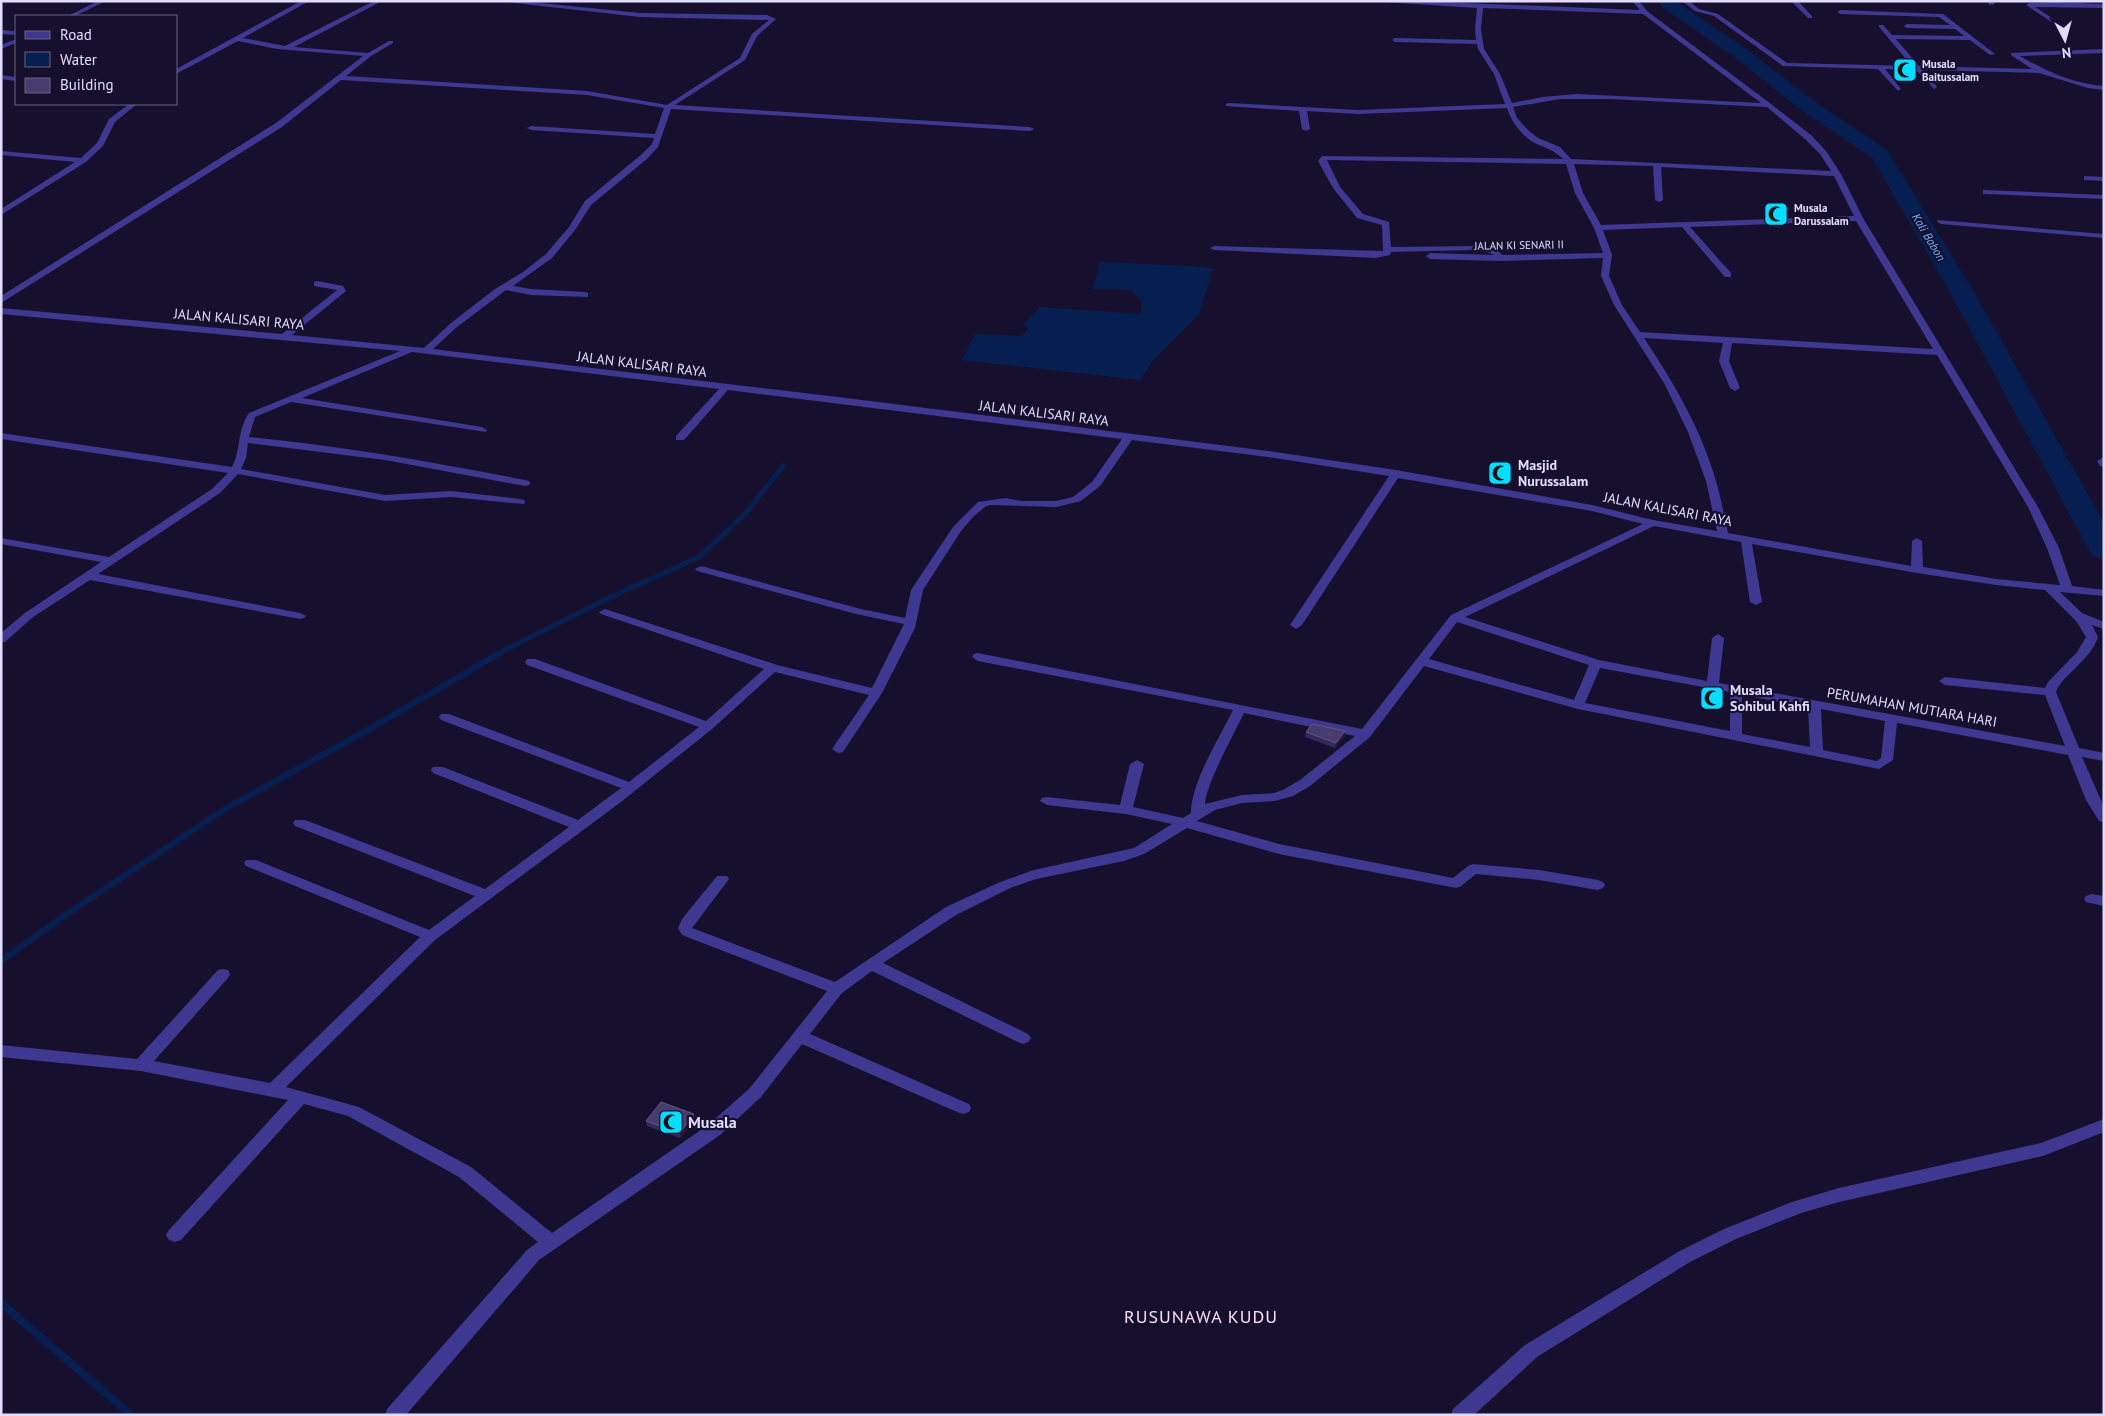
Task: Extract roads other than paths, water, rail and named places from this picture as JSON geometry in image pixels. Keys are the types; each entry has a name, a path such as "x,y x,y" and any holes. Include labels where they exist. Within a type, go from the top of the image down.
{"street":[{"path":"92,1 102,2"},
{"path":"178,71 306,1"},
{"path":"286,48 379,1"},
{"path":"425,352 454,324 526,274 548,256 572,228 588,203 645,156 655,144 668,107 743,59 754,35 773,19 631,14 499,1"},
{"path":"1371,1 1645,12"},
{"path":"1635,1 1645,12 1769,105 1808,137 1823,153 1837,174 1859,218 2033,507 2072,590"},
{"path":"1685,1 1697,10 1716,15 1785,65 2040,71"},
{"path":"1794,1 1810,17"},
{"path":"73,15 102,2"},
{"path":"2053,21 2029,5 2103,3"},
{"path":"1480,6 1479,42 1487,61 1500,82 1514,118 1526,134 1557,150 1569,161 1579,193 1598,228 1608,255 1605,276 1618,305 1668,383 1693,432 1711,481 1723,534"},
{"path":"1890,8 1897,13"},
{"path":"1840,12 1941,15 1970,38 2040,71 2090,87 2104,88"},
{"path":"1881,26 1934,87"},
{"path":"1907,26 1956,27"},
{"path":"1,32 15,33"},
{"path":"1890,37 1970,38"},
{"path":"238,39 286,48 369,55"},
{"path":"1396,40 1479,42"},
{"path":"1,48 15,41"},
{"path":"1,300 279,125 369,55 391,42"},
{"path":"1977,54 2104,51"},
{"path":"1880,67 1898,89"},
{"path":"1,77 15,78"},
{"path":"341,78 587,92 668,107 1030,130"},
{"path":"1228,105 1303,111 1358,112 1510,106 1531,100 1567,96 1769,105"},
{"path":"1,213 84,160 100,144 112,122 132,105"},
{"path":"1303,111 1306,129"},
{"path":"531,128 658,136"},
{"path":"1,153 84,160"},
{"path":"1214,248 1386,254 1388,250 1386,224 1360,216 1337,188 1322,161 1332,158 1569,161 1837,174"},
{"path":"1657,164 1659,200"},
{"path":"2087,178 2104,179"},
{"path":"1986,192 2104,197"},
{"path":"1598,228 1859,218"},
{"path":"1940,222 2104,236"},
{"path":"1685,226 1728,275"},
{"path":"1388,250 1484,248 1496,252 1501,258"},
{"name":"JALAN KI SENARI II","path":"1430,256 1501,258 1608,255"},
{"path":"284,337 342,291 340,288 317,284"},
{"path":"505,287 531,292 585,295"},
{"name":"JALAN KALISARI RAYA","path":"1,310 410,350 838,400 1128,438 1268,454 1396,473 1592,508 1653,523 1917,570 1996,582 2104,593"},
{"path":"1637,335 1940,352"},
{"path":"1728,339 1724,361 1735,388"},
{"path":"1,639 29,615 216,491 236,470 245,440 247,421 252,414 410,350"},
{"path":"680,438 725,388"},
{"path":"289,399 482,430"},
{"path":"1,436 236,470 385,498 451,494 520,502"},
{"path":"838,749 876,693 909,628 917,590 957,529 982,504 1000,501 1037,505 1063,503 1077,499 1096,484 1128,438"},
{"path":"245,440 315,446 390,457 525,482"},
{"path":"1296,625 1396,473"},
{"path":"394,1415 534,1255 714,1130 754,1093 801,1037 837,989 871,964 951,911 1005,885 1034,874 1124,856 1139,851 1210,806 1242,799 1275,797 1288,793 1305,782 1365,734 1455,617 1653,523"},
{"path":"1746,539 1756,602"},
{"path":"1,541 111,561"},
{"path":"1917,541 1917,570"},
{"path":"701,569 860,612 910,622"},
{"path":"88,576 300,616"},
{"path":"2048,587 2076,614 2092,634 2092,639 2052,685 2050,692 2093,800 2104,818"},
{"path":"605,612 773,668 876,693"},
{"path":"2076,614 2104,626"},
{"name":"PERUMAHAN MUTIARA HARI","path":"1455,617 1596,663 1814,705 2104,757"},
{"path":"1713,686 1718,638"},
{"path":"978,657 1365,734"},
{"path":"1421,661 1578,705 1879,766 1887,760 1891,719"},
{"path":"531,662 708,726"},
{"path":"1578,705 1596,663"},
{"path":"273,1090 430,936 631,787 708,726 773,668"},
{"path":"1945,681 2050,692"},
{"path":"1736,690 1736,736"},
{"path":"1814,705 1817,752"},
{"path":"1198,814 1198,798 1203,785 1240,708"},
{"path":"445,717 631,787"},
{"path":"1126,810 1137,764"},
{"path":"438,770 579,826"},
{"path":"1047,801 1126,810 1183,822 1279,849 1456,883 1473,869 1532,874 1598,885"},
{"path":"300,823 485,894"},
{"path":"251,862 430,936"},
{"path":"722,879 687,923 685,928 687,931 837,989"},
{"path":"871,964 1023,1038"},
{"path":"141,1065 223,974"},
{"path":"801,1037 963,1108"},
{"path":"1,1052 141,1065 273,1090 353,1111 465,1172 552,1243"},
{"path":"175,1235 301,1097"},
{"path":"1460,1415 1531,1351 1684,1257 1730,1234 1798,1207 1839,1195 2043,1149 2104,1125"}],"water":[{"path":"1100,262 1192,266 1213,269 1199,314 1154,359 1140,380 962,360 975,334 1022,336 1028,329 1024,324 1040,307 1141,314 1141,302 1131,290 1093,289"}],"waterway":[{"name":"Kali Babon","path":"1666,1 1669,5 1739,52 1807,105 1880,154 1963,294 2104,550"},
{"path":"497,654 609,598 699,557 746,513 783,466"},
{"path":"1,961 64,916 225,809 366,731 500,653"},
{"path":"1,1303 131,1415"}],"place":[{"name":"Musala Baitussalam","path":"1905,70"},
{"name":"Musala Darussalam","path":"1776,214"},
{"name":"Masjid Nurussalam","path":"1500,473"},
{"name":"Musala Sohibul Kahfi","path":"1712,698"},
{"name":"Musala","path":"671,1122"}],"district":[{"name":"RUSUNAWA KUDU","path":"1201,1316"}]}
